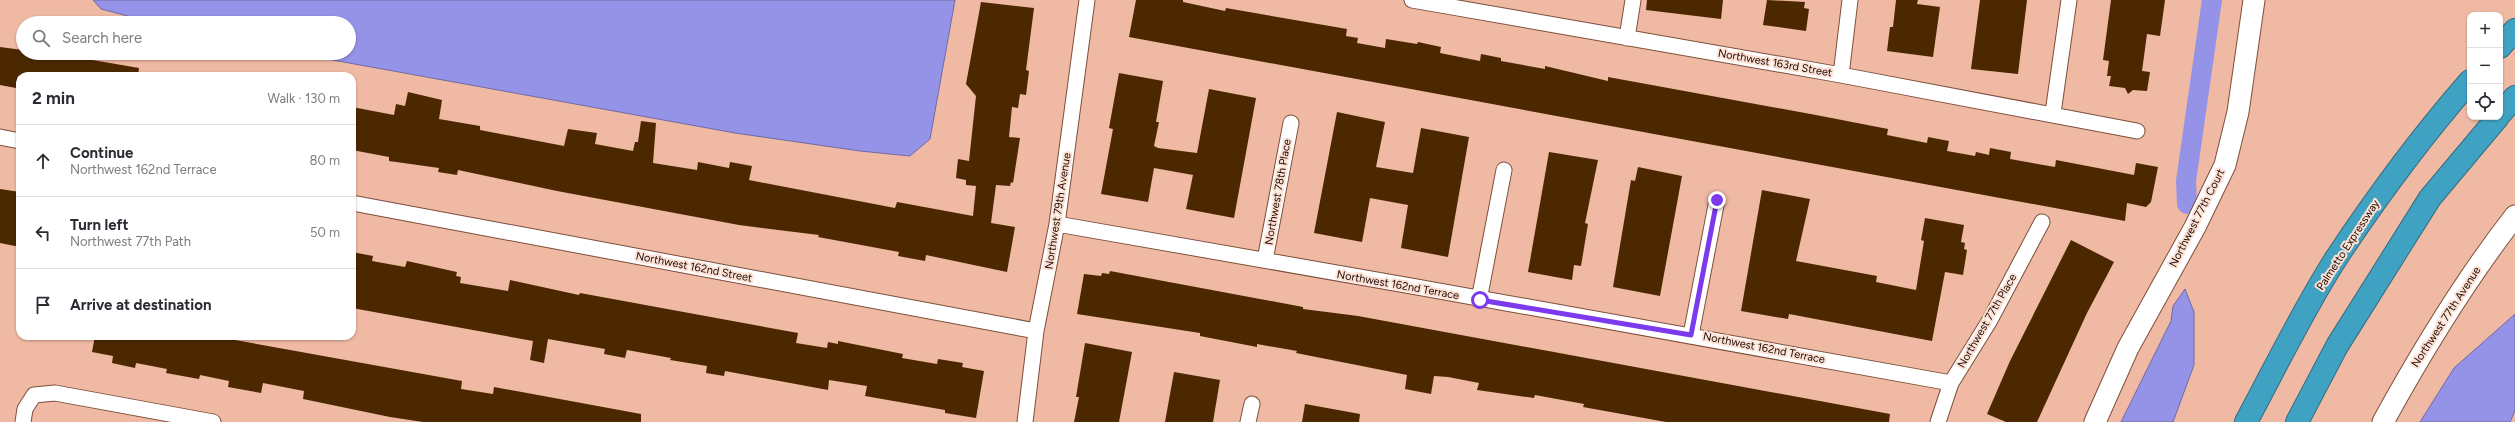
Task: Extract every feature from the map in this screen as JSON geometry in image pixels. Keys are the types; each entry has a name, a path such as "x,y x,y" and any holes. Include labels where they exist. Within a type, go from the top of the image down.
{"highway":[{"path":"2503,44 2515,30"},
{"name":"Palmetto Expressway","path":"2246,422 2296,328 2335,261 2388,184 2446,108 2467,84"},
{"path":"2503,111 2515,97"},
{"path":"2297,422 2337,346 2430,198 2495,120"}],"street":[{"name":"Northwest 79th Avenue","path":"1025,422 1036,332 1058,224 1087,0"},
{"name":"Northwest 163rd Street","path":"1412,0 2053,113 2138,131"},
{"path":"1627,38 1633,0"},
{"path":"1841,75 1850,0"},
{"path":"2053,113 2069,0"},
{"name":"Northwest 77th Court","path":"2096,422 2128,348 2195,227 2225,165 2238,112 2254,0"},
{"name":"Northwest 78th Place","path":"1266,260 1291,123"},
{"path":"0,137 16,140"},
{"path":"1480,300 1504,170"},
{"path":"1691,335 1717,200"},
{"name":"Northwest 162nd Street","path":"356,204 1036,332"},
{"name":"Northwest 77th Avenue","path":"2383,422 2426,347 2488,251 2515,216"},
{"name":"Northwest 77th Place","path":"1938,422 1951,383 1990,320 2042,222"},
{"name":"Northwest 162nd Terrace","path":"1058,224 1266,260 1480,300 1691,335 1951,383"},
{"path":"23,422 25,409 34,395 55,393 213,422"},
{"path":"1248,422 1252,404"}],"shaded area":[{"path":"93,0 955,0 930,139 910,156 860,151 735,133 333,60 356,60 356,16 128,16 101,9"},
{"path":"2185,289 2194,312 2194,365 2173,422 2121,422 2171,321 2173,306"},
{"path":"2515,314 2515,411 2510,422 2420,422 2454,368"}],"building":[{"path":"1136,0 1183,0 1183,2 1225,11 1226,8 1347,29 1346,36 1358,38 1357,43 1385,48 1386,39 1417,44 1418,42 1441,47 1440,53 1480,61 1481,54 1501,58 1501,61 1545,69 1545,66 1608,81 1608,77 1816,115 1888,129 1887,135 1927,143 1928,137 1949,141 1947,151 1975,156 1976,152 1989,155 1990,148 2011,152 2010,159 2055,167 2056,160 2134,175 2136,163 2158,167 2151,202 2146,207 2127,203 2125,221 1129,37"},
{"path":"1647,0 1723,0 1721,19 1646,10"},
{"path":"1767,0 1805,2 1804,8 1809,9 1806,31 1763,25"},
{"path":"1896,0 1918,0 1917,4 1940,7 1933,57 1887,51 1890,27 1893,27"},
{"path":"1980,0 2027,0 2018,74 1971,69"},
{"path":"2111,0 2165,0 2160,36 2147,34 2142,71 2150,72 2147,91 2133,90 2128,94 2125,88 2109,86 2111,76 2107,76 2109,61 2103,60"},
{"path":"981,2 1034,8 1026,70 1029,71 1026,95 1020,94 1018,108 1012,107 1009,137 1020,138 1013,183 1011,182 1010,186 996,185 991,223 1015,227 1007,272 926,255 925,261 898,256 899,252 818,237 819,235 739,225 557,191 458,170 457,175 438,172 439,168 389,161 389,157 356,151 356,108 394,115 396,104 405,106 408,92 442,100 439,119 480,126 480,130 564,146 568,129 597,133 595,144 633,151 635,142 638,142 641,121 656,123 653,163 697,170 698,162 729,168 730,162 752,166 749,180 895,208 897,202 973,216 976,186 966,185 966,180 956,178 958,159 969,161 976,96 966,84"},
{"path":"0,47 16,49 16,60 93,60 139,68 138,72 16,72 16,88 0,85"},
{"path":"1119,73 1163,81 1156,122 1159,122 1154,146 1158,148 1197,153 1209,89 1256,98 1234,218 1186,209 1193,175 1154,168 1148,202 1101,194 1113,129 1109,128"},
{"path":"1337,112 1385,122 1376,167 1413,173 1421,128 1469,137 1448,257 1401,248 1408,205 1370,198 1362,242 1314,233"},
{"path":"1549,152 1598,160 1585,223 1588,224 1581,266 1574,265 1572,280 1528,272"},
{"path":"1638,167 1682,176 1660,296 1613,287 1631,180 1635,181"},
{"path":"0,189 16,191 16,246 0,243"},
{"path":"1762,190 1810,199 1796,261 1877,276 1876,282 1916,290 1924,241 1921,240 1925,218 1964,225 1961,242 1965,243 1964,249 1967,250 1963,275 1945,272 1932,341 1789,314 1788,319 1741,311"},
{"path":"2071,240 2114,262 2087,313 2037,422 2006,422 1987,414 2010,361"},
{"path":"356,253 373,256 372,261 405,267 407,261 457,272 456,276 461,277 460,283 508,291 510,280 579,295 580,293 798,333 796,343 827,348 828,342 838,344 838,341 903,354 902,358 937,364 938,359 963,363 962,367 984,371 976,418 945,413 945,410 865,396 867,386 829,380 828,390 725,371 724,376 706,373 707,366 670,360 671,358 627,350 625,358 604,354 605,349 548,339 544,363 530,360 533,341 356,309"},
{"path":"1110,271 1303,307 1303,309 1358,316 1890,414 1889,422 1666,422 1583,407 1584,404 1535,395 1534,398 1477,390 1479,383 1448,377 1434,376 1431,394 1405,389 1407,375 1296,353 1297,351 1257,344 1257,347 1200,336 1200,333 1077,314 1084,274 1101,276 1102,273 1109,274"},
{"path":"94,340 235,340 462,381 461,389 493,394 494,387 641,414 641,422 423,422 390,417 303,399 304,391 263,383 261,393 228,387 229,381 200,375 199,379 166,373 167,369 136,363 135,368 112,363 113,356 92,352"},
{"path":"1085,343 1132,352 1119,422 1074,422 1079,397 1076,397"},
{"path":"1174,372 1220,380 1213,422 1165,422"},
{"path":"1305,404 1360,414 1359,422 1302,422"}],"waterway":[{"path":"2187,204 2186,181 2212,0"}],"route":[{"path":"1480,300 1691,335 1717,200"}]}
